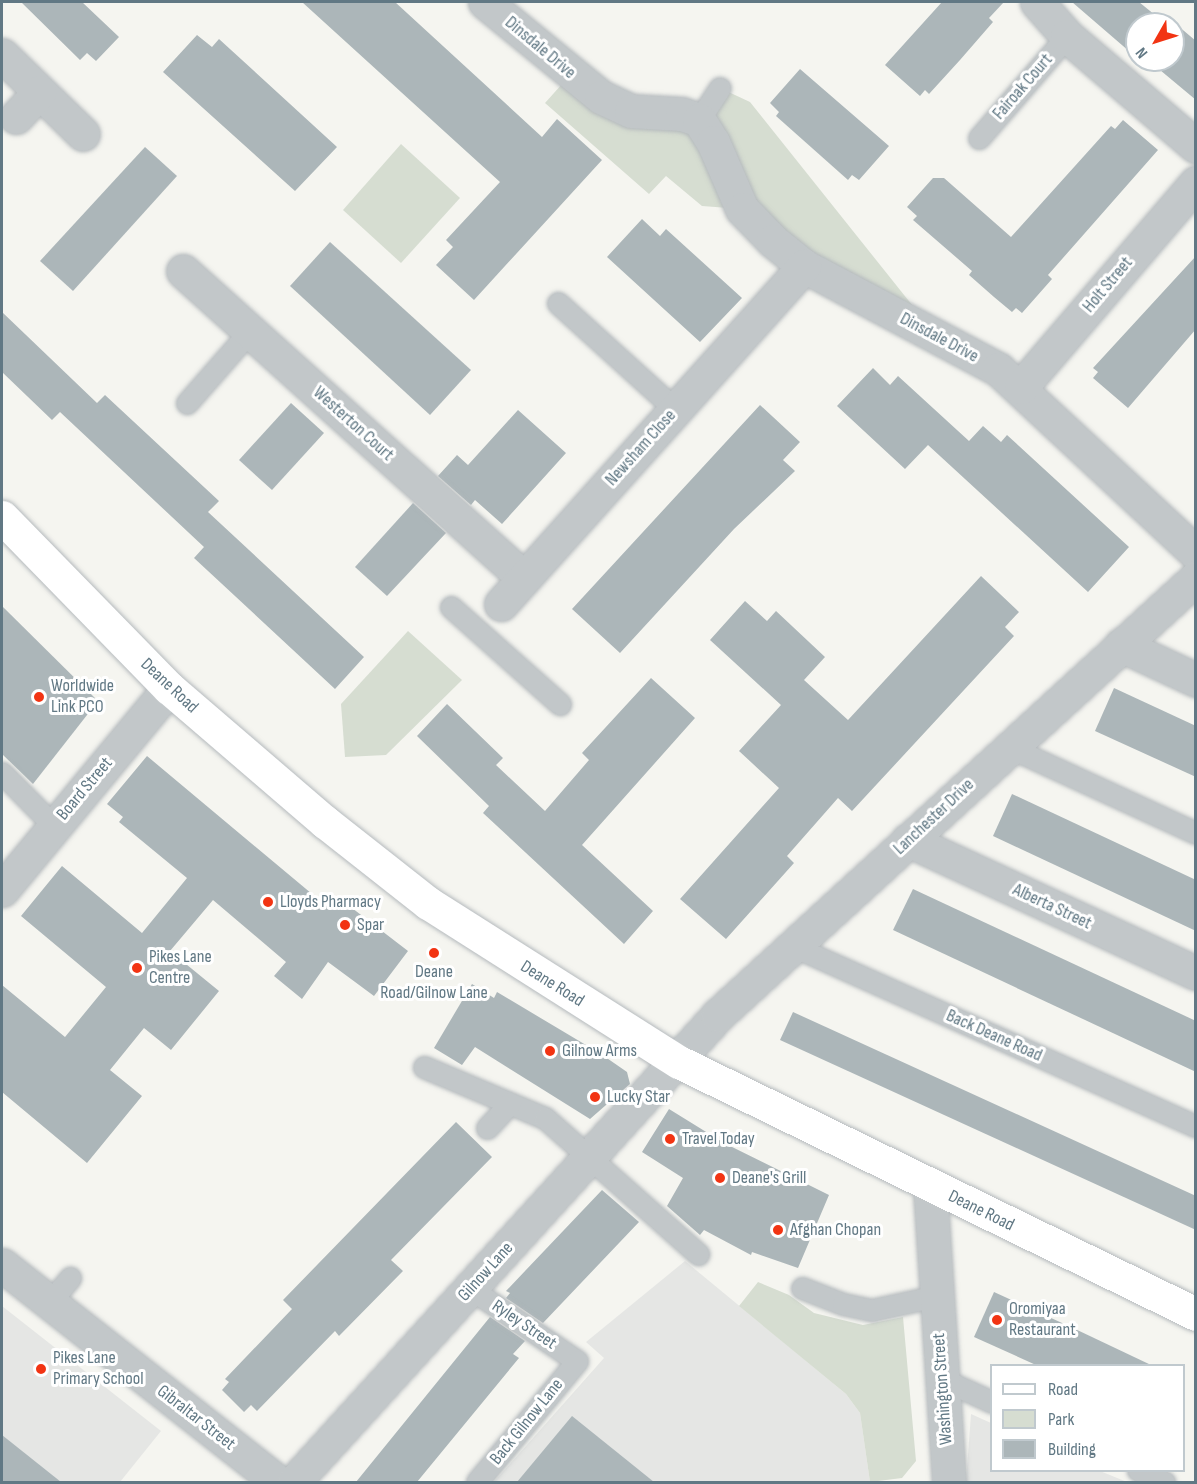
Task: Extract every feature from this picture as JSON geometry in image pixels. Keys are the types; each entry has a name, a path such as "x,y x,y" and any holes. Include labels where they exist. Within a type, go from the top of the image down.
{"main road":[{"name":"Deane Road","path":"2,517 169,688 325,822 428,903 679,1062 930,1187 1196,1314"}],"street":[{"name":"Dinsdale Drive","path":"485,2 601,97 631,111 682,114 699,120 713,142 730,188 745,214 804,266 998,369 1021,387 1196,553"},
{"path":"1055,15 1196,146"},
{"path":"2,55 83,135"},
{"path":"16,117 39,92"},
{"name":"Holt Street","path":"1021,387 1196,183"},
{"name":"Newsham Close","path":"501,604 804,266"},
{"name":"Westerton Court","path":"183,271 524,578"},
{"name":"Lanchester Drive","path":"679,1062 718,1015 1196,578"},
{"path":"1121,645 1196,680"},
{"name":"Board Street","path":"2,890 169,688"},
{"name":"Alberta Street","path":"908,840 1196,973"},
{"name":"Gilnow Lane","path":"294,1482 679,1062"},
{"name":"Washington Street","path":"930,1187 949,1482"},
{"name":"Gibraltar Street","path":"2,1265 278,1482"}],"lane":[{"name":"Fairoak Court","path":"979,138 1055,15"},
{"path":"699,120 720,88"},
{"path":"558,303 675,409"},
{"path":"187,403 250,331"},
{"name":"Newsham Close","path":"478,630 501,604"},
{"path":"451,607 560,704"},
{"path":"1010,747 1196,833"},
{"path":"2,773 54,826"},
{"name":"Back Deane Road","path":"793,946 1196,1126"},
{"path":"424,1067 545,1118 592,1157 698,1254"},
{"path":"487,1128 510,1103"},
{"path":"49,1303 70,1278"},
{"path":"802,1288 843,1304 872,1310 937,1296"},
{"name":"Ryley Street","path":"471,1289 578,1361"},
{"name":"Back Gilnow Lane","path":"477,1482 578,1361"},
{"path":"942,1379 990,1401"},
{"path":"1142,1472 1164,1482"}],"shaded area":[{"path":"685,1261 846,1394 860,1413 870,1482 494,1482 604,1358 586,1342"},
{"name":"Pikes Lane Primary School","path":"2,1306 161,1431 120,1482 2,1482"},
{"path":"971,1414 990,1423 990,1472 1102,1472 1127,1482 966,1482"}],"green space":[{"path":"571,74 699,120 720,88 750,102 936,335 742,209 702,206 666,176 649,194 545,103"},
{"path":"401,144 460,198 401,263 343,210"},
{"path":"408,631 462,680 386,755 345,757 341,704"},
{"path":"758,1282 789,1295 814,1313 863,1325 903,1317 916,1461 902,1478 870,1482 860,1413 846,1394 739,1306"}],"building":[{"path":"21,2 82,2 119,37 96,61 87,53 80,60"},
{"path":"302,2 395,2 542,137 557,119 602,160 474,300 436,265 453,247 446,240 500,182"},
{"path":"942,2 1004,2 989,18 993,22 960,60 929,94 925,90 920,96 885,65"},
{"path":"1072,2 1139,2 1151,12 1125,12 1125,48"},
{"path":"1185,32 1196,41 1196,100 1162,72 1185,72"},
{"path":"197,35 212,47 219,39 337,147 295,191 163,72"},
{"path":"800,69 889,146 859,180 852,175 848,180 776,116 779,112 770,103"},
{"path":"1123,120 1158,150 1048,275 1052,279 1022,313 1016,308 1012,312 969,275 972,271 913,220 917,216 907,207 933,178 944,178 1011,237 1111,126 1115,129"},
{"path":"145,147 177,176 73,291 40,261"},
{"path":"642,219 660,236 666,229 742,298 700,342 607,257"},
{"path":"330,242 471,370 430,415 290,286"},
{"path":"1196,256 1196,329 1128,408 1093,378 1098,372 1093,368"},
{"path":"2,312 97,403 105,395 219,501 208,512 364,657 335,689 194,558 204,547 60,412 52,420 2,372"},
{"path":"873,368 890,385 898,376 969,441 983,426 1001,442 1007,435 1129,547 1088,592 928,445 905,469 837,406"},
{"path":"291,403 324,433 272,490 239,460"},
{"path":"760,405 800,442 783,460 795,471 734,529 620,653 572,609"},
{"path":"518,410 566,453 502,524 475,500 471,505 438,476 457,455 468,465"},
{"path":"413,503 446,533 387,596 355,567"},
{"path":"981,576 1019,612 1005,627 1014,636 852,811 838,798 787,856 794,863 726,939 680,899 779,788 739,751 781,705 710,640 745,601 767,621 776,611 825,657 804,680 848,720"},
{"path":"2,606 98,701 33,784 2,754"},
{"path":"651,678 695,718 582,845 653,911 624,944 483,813 489,806 417,736 447,704 503,758 496,765 545,811 589,760 582,753"},
{"path":"1114,688 1196,726 1196,777 1095,731"},
{"name":"Pikes Lane Centre","path":"147,756 330,909 339,898 408,951 374,996 328,962 302,999 274,976 286,962 213,900 170,951 219,991 171,1050 144,1028 110,1070 142,1096 87,1163 2,1092 2,985 65,1037 106,987 21,916 62,866 142,933 187,878 119,822 123,817 107,804"},
{"path":"1012,794 1196,880 1196,931 993,836"},
{"path":"913,889 1196,1021 1196,1072 893,930"},
{"name":"Gilnow Arms","path":"472,984 494,998 497,992 601,1054 627,1072 630,1084 590,1119 475,1047 462,1065 434,1048"},
{"path":"793,1012 1196,1196 1196,1230 780,1040"},
{"path":"669,1109 724,1143 829,1195 798,1268 752,1252 751,1255 704,1230 700,1235 667,1206 683,1178 642,1152"},
{"path":"456,1122 492,1157 391,1260 403,1271 339,1336 335,1331 257,1411 251,1405 244,1412 222,1390 229,1382 225,1379 292,1309 283,1300"},
{"path":"602,1190 639,1222 543,1323 506,1298 510,1293 506,1291"},
{"path":"994,1292 1149,1364 1034,1364 974,1337"},
{"path":"490,1317 525,1341 513,1354 519,1358 417,1482 356,1482"},
{"path":"572,1416 654,1482 517,1482"},
{"path":"2,1435 61,1482 2,1482"}],"place":[{"name":"Worldwide Link PCO","path":"39,697"},
{"name":"Lloyds Pharmacy","path":"268,902"},
{"name":"Spar","path":"345,925"},
{"name":"Deane Road/Gilnow Lane","path":"434,953"},
{"name":"Pikes Lane Centre","path":"137,968"},
{"name":"Gilnow Arms","path":"550,1051"},
{"name":"Lucky Star","path":"595,1097"},
{"name":"Travel Today","path":"670,1139"},
{"name":"Deane's Grill","path":"720,1178"},
{"name":"Afghan Chopan","path":"778,1230"},
{"name":"Oromiyaa Restaurant","path":"997,1320"},
{"name":"Pikes Lane Primary School","path":"41,1369"}]}
